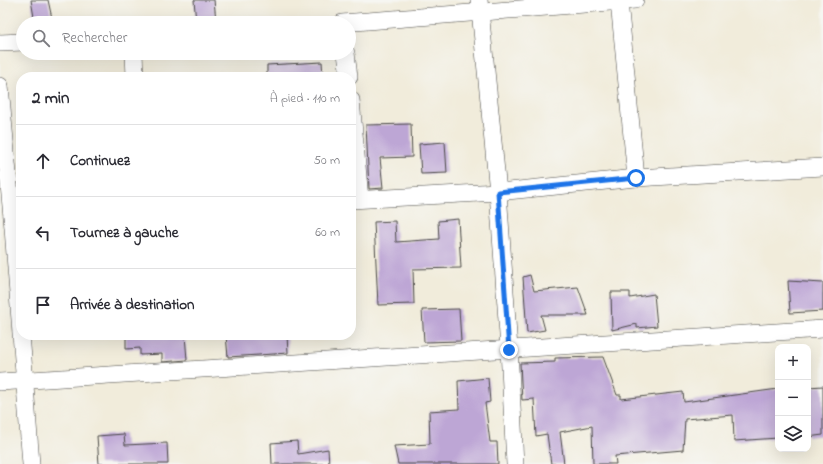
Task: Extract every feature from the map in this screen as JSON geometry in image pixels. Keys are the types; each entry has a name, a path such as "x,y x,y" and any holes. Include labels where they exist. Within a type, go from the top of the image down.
{"street":[{"path":"356,21 479,6 627,1 636,178"},
{"path":"479,6 498,192 515,464"},
{"path":"0,43 16,42"},
{"path":"135,60 136,72"},
{"path":"347,60 348,72"},
{"path":"0,86 16,220"},
{"path":"356,200 498,192 636,178 823,167"},
{"path":"0,382 823,329"},
{"path":"22,340 31,464"}],"building":[{"path":"31,0 48,0 51,16 34,16"},
{"path":"194,0 214,0 216,16 195,16"},
{"path":"322,62 323,72 267,72 267,65"},
{"path":"411,124 412,157 380,158 383,188 369,189 366,125"},
{"path":"445,142 447,173 421,174 419,144"},
{"path":"458,219 461,268 413,269 414,304 378,305 374,222 395,221 396,242 439,239 438,221"},
{"path":"530,275 534,291 578,287 588,315 541,315 545,330 527,333 523,277"},
{"path":"788,281 823,283 823,311 790,313"},
{"path":"611,292 630,292 630,298 654,294 657,326 637,328 637,324 612,330"},
{"path":"459,309 461,341 424,342 422,310"},
{"path":"126,340 185,340 187,360 162,362 162,354 140,355 140,348 126,349"},
{"path":"226,340 287,340 288,353 228,357"},
{"path":"603,357 617,395 621,395 621,399 683,392 684,402 775,389 775,438 734,441 733,415 685,419 683,450 615,456 616,464 593,464 592,426 560,432 564,464 551,464 547,434 536,436 534,399 522,400 520,363 555,362 555,358"},
{"path":"488,378 490,402 485,403 490,442 497,442 498,464 398,464 394,446 430,444 429,411 459,409 458,381"},
{"path":"823,386 823,435 811,437 811,416 811,387"},
{"path":"124,434 125,445 167,443 168,464 99,464 97,436"},
{"path":"297,441 298,454 328,449 329,464 272,464 271,443"}],"route":[{"path":"509,350 498,192 636,178"}]}
